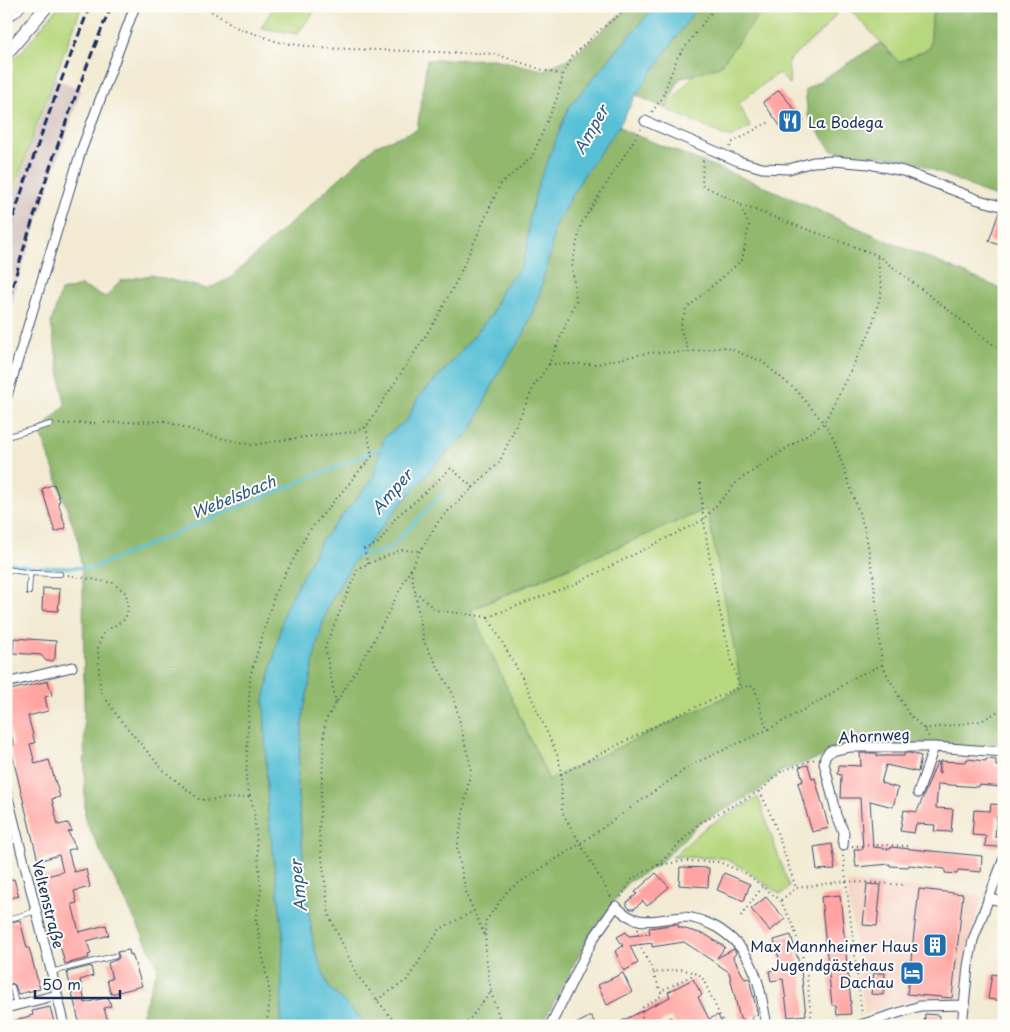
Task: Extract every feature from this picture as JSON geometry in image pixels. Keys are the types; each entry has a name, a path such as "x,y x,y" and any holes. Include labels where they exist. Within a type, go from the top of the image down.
{"main road":[{"path":"6,54 43,13 47,6"}],"street":[{"path":"6,399 81,151 135,6"},
{"path":"646,121 727,157 762,168 789,169 813,162 834,160 869,164 902,171 979,200 1004,207"},
{"path":"6,683 72,667"},
{"name":"Ahornweg","path":"842,846 844,833 837,815 824,763 825,757 830,751 850,747 934,747 1004,752"},
{"path":"918,793 934,747"},
{"name":"Veltenstraße","path":"6,790 64,1026"},
{"path":"962,1026 968,966 973,940 1004,858"},
{"path":"988,898 1004,902"},
{"path":"550,1026 593,939 616,906 623,913 638,921 685,917 697,918 727,934 745,952 755,972 768,1026"},
{"path":"6,1008 57,995"},
{"path":"860,1025 920,1006 965,1005"}],"lane":[{"path":"10,6 17,14"},
{"path":"6,20 17,14 24,6"},
{"path":"6,437 51,424"},
{"path":"6,569 30,573 60,574"},
{"path":"28,592 30,573"},
{"path":"6,842 19,840"},
{"path":"12,918 36,911"},
{"path":"51,972 115,956"},
{"path":"12,987 16,1006"}],"path":[{"path":"203,6 238,28 278,42 320,48 496,54 543,70 563,74"},
{"path":"51,424 164,421 211,436 252,445 354,432 366,427 437,318 458,278 500,185 532,157 557,98 563,74 572,57 630,6"},
{"path":"398,1026 357,975 329,915 319,832 325,721 371,646 420,552 440,519 499,463 534,386 549,364 576,301 572,265 581,224 662,98 677,58 716,6"},
{"path":"727,157 733,142 772,122"},
{"path":"704,147 702,185 740,204 876,255 1004,353"},
{"path":"689,352 680,328 686,309 742,260 750,226 740,204"},
{"path":"415,591 435,610 488,617 576,583 703,520 738,482 824,423 870,332 882,290 876,255"},
{"path":"549,364 597,364 647,353 689,352 726,347 761,361 797,391 824,423 834,440 865,530 873,573 882,664 908,713 924,729 934,747"},
{"path":"261,1026 268,1017 270,995 256,919 261,892 254,812 246,781 250,677 274,593 309,531 372,456 366,427"},
{"path":"368,564 364,549 379,543 397,516 417,500 450,468 473,488"},
{"path":"700,483 703,520 726,640 739,687"},
{"path":"336,702 325,647 358,568 401,550 420,552"},
{"path":"411,569 424,642 453,694 471,768 457,849 467,896 486,938"},
{"path":"60,574 113,583 126,593 128,609 125,619 103,633 98,647 100,690 118,717 146,751 163,770 200,800 250,797"},
{"path":"488,617 524,681 558,759 561,774 562,812 616,906 633,878 658,865 700,823 760,791 782,771 816,758 825,757"},
{"path":"502,1026 491,992 485,922 508,890 581,843 693,764 767,730 823,699 856,677 882,664"},
{"path":"561,774 739,687 754,686 767,730"},
{"path":"924,729 981,721 1004,708"},
{"path":"760,791 773,820 796,888"},
{"path":"860,1025 842,846 908,846"},
{"path":"658,865 685,861 719,862 747,874 780,900 792,924 802,952 806,968 812,1026"},
{"path":"780,900 796,888 845,881 906,885"},
{"path":"741,916 763,886"},
{"path":"377,1000 408,980 440,928 474,911"},
{"path":"638,921 641,948 661,991 661,996 644,1007 641,1014 647,1026"},
{"path":"654,973 680,969 697,973 702,977 725,1026"},
{"path":"661,991 697,973"},
{"path":"464,1026 491,992"}],"shaded area":[{"path":"55,78 81,90 17,284 6,328 6,221"},
{"name":"Jugendgästehaus Dachau","path":"847,882 961,891 981,898 968,946 960,1000 912,999 865,1014"}],"green space":[{"path":"59,6 82,6 39,118 6,214 6,66 23,50"},
{"path":"274,6 319,6 297,34 261,28"},
{"path":"630,6 655,6 582,91 625,131 761,185 1004,290 1004,752 850,747 782,771 759,791 700,823 658,865 627,883 589,936 541,1026 369,1026 329,988 314,948 306,893 297,783 303,715 317,644 328,606 352,564 440,459 472,429 498,373 524,334 540,292 551,250 554,228 584,175 581,92 569,107 538,185 529,220 527,250 521,267 502,289 492,314 451,363 418,398 407,420 384,437 373,479 321,541 264,700 268,812 283,934 281,1022 275,1026 138,1026 158,966 85,820 83,580 78,540 40,430 65,405 51,323 61,291 81,286 106,297 120,281 151,275 207,289 229,279 376,145 417,130 427,60 494,59 543,70 572,57","holes":["707,509 742,689 549,780 471,609"]},
{"path":"698,6 766,6 720,66 679,79 666,109 636,95"},
{"path":"749,6 843,6 823,30 788,61 790,85 778,73 739,103 750,127 730,138 666,109"},
{"path":"847,6 933,6 930,48 899,62"},
{"path":"933,6 1004,6 1004,201 911,160 831,150 808,116 805,90 880,43 899,62 930,48"},
{"path":"707,509 743,689 549,780 471,610"},
{"path":"758,797 789,887 781,895 743,868 724,858 672,857 705,828"}],"water":[{"name":"Amper","path":"655,6 698,6 636,95 619,126 584,175 554,227 551,250 540,292 524,334 498,373 472,429 440,459 352,564 328,606 317,644 303,715 297,783 306,893 314,948 329,988 369,1026 275,1026 281,1021 283,934 268,812 264,700 285,609 321,541 373,479 384,437 407,420 418,398 451,363 492,314 502,289 521,267 527,250 529,220 538,185 569,107"}],"building":[{"path":"779,90 804,121 786,134 763,102"},
{"path":"999,212 1004,213 1004,247 989,241"},
{"path":"54,484 66,528 55,532 42,489"},
{"path":"43,588 60,589 58,611 42,610"},
{"path":"14,638 56,641 55,658 52,661 46,661 41,655 13,653"},
{"path":"48,681 52,695 45,697 48,711 28,716 35,743 30,744 35,764 49,760 60,797 52,799 58,825 68,823 72,831 68,832 76,848 68,850 74,872 86,869 90,887 74,891 77,903 72,904 79,932 106,925 109,935 87,941 91,954 88,955 89,958 65,964 42,877 63,872 59,855 38,861 10,746 14,745 6,716 6,691"},
{"path":"860,753 877,753 877,756 904,756 904,753 910,753 921,756 918,772 886,765 881,783 898,788 893,807 870,801 873,847 982,856 981,872 958,870 957,874 945,873 945,869 909,865 908,867 890,866 890,864 856,867 854,849 863,849 860,798 841,798 842,775 838,774 839,765 861,766"},
{"path":"967,759 996,760 996,766 1004,766 1004,787 938,784 936,808 953,809 951,832 934,831 935,825 916,824 914,833 900,831 904,810 917,812 937,762 939,762 938,773 940,773 940,761 966,762"},
{"path":"808,765 812,779 815,778 829,828 812,832 798,783 803,781 799,767"},
{"path":"991,804 1004,805 1004,816 997,816 995,837 1002,837 998,847 985,846 986,836 972,835 974,810 990,811"},
{"path":"831,844 835,869 817,870 814,847"},
{"path":"680,867 709,868 708,887 679,885"},
{"path":"656,873 669,887 647,906 643,901 634,909 630,909 627,906 627,902"},
{"path":"724,873 750,884 744,901 717,890"},
{"path":"14,879 19,896 6,899 6,881"},
{"path":"867,884 881,885 877,926 863,925"},
{"name":"Max Mannheimer Haus","path":"919,889 963,894 952,998 907,994"},
{"path":"840,895 851,1014 837,1015 836,1005 832,1005 821,897"},
{"path":"766,897 785,919 770,931 751,909"},
{"path":"20,920 40,989 18,994 15,985 11,983 8,986 10,996 6,997 6,923"},
{"path":"678,924 678,927 703,933 725,947 717,958 734,949 736,953 733,957 745,979 749,978 758,1015 752,1016 754,1026 744,1026 743,1019 740,1019 729,972 684,942 652,947 652,943 630,946 638,963 624,971 615,951 623,946 617,937 626,932 629,936 650,934 649,928"},
{"path":"791,935 801,970 806,1015 788,1017 783,979 771,981 769,971 782,969 774,940"},
{"path":"129,950 142,986 111,994 107,980 112,979 108,963 118,959 117,952"},
{"path":"91,966 93,976 80,980 85,1003 108,997 111,1006 104,1008 109,1026 80,1026 67,972"},
{"path":"623,973 632,992 607,1005 598,985"},
{"path":"874,973 885,973 883,995 871,994"},
{"path":"992,974 1004,976 1004,1001 988,999"},
{"path":"693,979 702,995 698,997 709,1019 718,1015 723,1026 696,1026 700,1023 695,1026 675,1026 671,1017 654,1026 612,1026 670,997 668,992"},
{"path":"50,1007 55,1026 6,1026 6,1023 33,1015 32,1011"},
{"path":"925,1014 939,1015 938,1026 924,1026"},
{"path":"591,1016 597,1026 572,1026"}],"waterway":[{"name":"Webelsbach","path":"6,562 33,567 92,568 384,447"},
{"path":"356,556 387,551 442,494"}],"railway":[{"path":"6,240 25,181 90,6"},
{"path":"6,309 54,156 111,6"}],"place":[{"name":"La Bodega","path":"790,121"},
{"name":"Max Mannheimer Haus","path":"935,945"},
{"name":"Jugendgästehaus Dachau","path":"912,973"}]}
